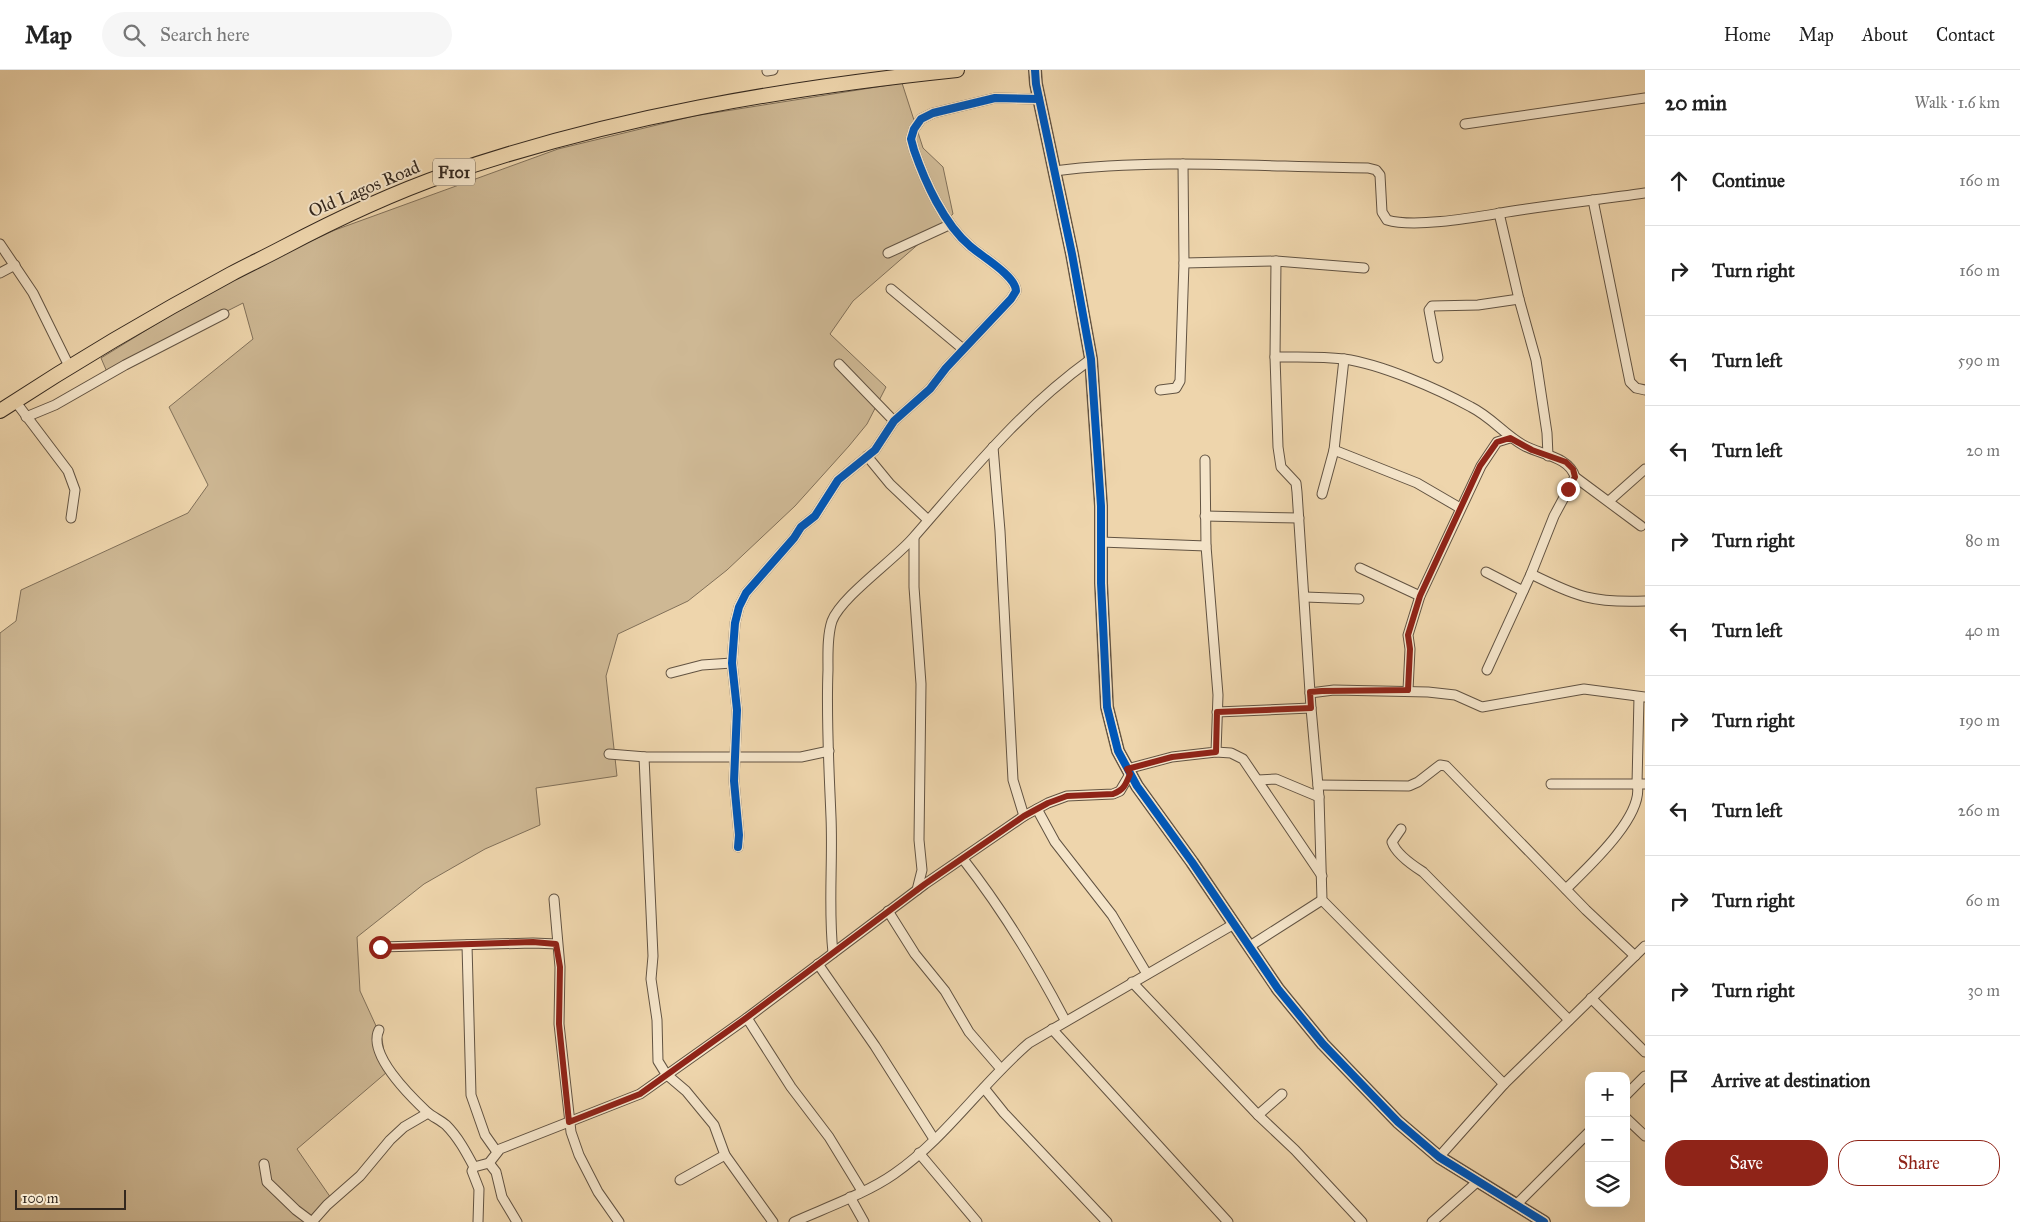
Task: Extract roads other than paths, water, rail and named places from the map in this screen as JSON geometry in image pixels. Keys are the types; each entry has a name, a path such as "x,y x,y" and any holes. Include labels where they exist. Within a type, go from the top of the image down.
{"main road":[{"name":"Old Lagos Road","path":"0,411 176,304 307,234 454,172 541,144 637,119 858,81 958,70"}],"street":[{"path":"1036,70 1039,99 1072,254 1091,359 1098,432 1101,542 1100,583 1107,707 1118,751 1137,786 1192,862 1278,989 1323,1044 1398,1122 1439,1157 1544,1222"},
{"path":"738,847 740,835 734,781 737,756 737,710 732,663 735,623 746,593 794,538 801,527 815,516 838,480 880,443 894,421 930,389 963,349 1011,299 1016,291 1016,286 1012,279 969,246 949,225 914,150 911,139 914,129 921,119 933,113 995,98 1039,99"},
{"path":"1465,124 1645,98"},
{"path":"1054,171 1089,167 1183,164 1368,168 1376,170 1380,175 1382,212 1387,220 1430,222 1645,193"},
{"path":"1160,390 1180,386 1184,264 1183,164"},
{"path":"1593,200 1630,382 1636,388 1645,390"},
{"path":"1499,213 1519,300 1536,360 1547,433 1548,456"},
{"path":"888,253 949,225"},
{"path":"0,244 32,293 70,368"},
{"path":"1184,264 1276,261 1364,268"},
{"path":"1276,261 1275,357 1281,467 1296,483 1319,797 1322,900 1504,1084"},
{"path":"0,273 15,265"},
{"path":"891,289 963,349"},
{"path":"1438,358 1429,310 1432,306 1478,305 1519,300"},
{"path":"26,417 56,405 224,314"},
{"path":"1275,357 1344,359 1383,369 1471,407 1490,419 1510,438 1548,456 1566,462 1573,469 1575,477 1641,526"},
{"path":"832,953 830,910 832,850 826,722 830,628 833,619 866,582 914,538 993,447 1049,390 1091,359"},
{"path":"1322,494 1334,450 1344,359"},
{"path":"839,364 894,421"},
{"path":"15,401 68,472 75,490 71,518"},
{"path":"1408,690 1410,649 1408,635 1420,596 1460,508 1489,451 1497,442 1510,438"},
{"path":"993,447 1000,531 1013,780 1024,816"},
{"path":"1334,450 1417,484 1460,508"},
{"path":"867,456 890,484 928,520"},
{"path":"1205,460 1206,546 1214,634 1217,712 1216,752"},
{"path":"1609,501 1645,469"},
{"path":"1487,670 1531,574 1554,516 1575,477"},
{"path":"1205,516 1299,518"},
{"path":"914,538 913,560 921,684 919,840 922,870 917,890"},
{"path":"1101,542 1206,546"},
{"path":"902,550 913,560"},
{"path":"1360,568 1420,596"},
{"path":"1486,572 1523,591"},
{"path":"1531,574 1576,596 1599,601 1645,600"},
{"path":"1305,597 1359,599"},
{"path":"671,673 702,665 732,663"},
{"path":"1310,692 1334,690 1408,690 1454,695 1482,707 1584,689 1642,697 1641,784 1627,825 1619,837 1566,890"},
{"path":"1217,712 1311,708"},
{"path":"609,754 644,757 801,757 828,751"},
{"path":"1129,771 1172,757 1216,752 1232,753 1243,758 1322,876"},
{"path":"644,757 653,956 651,986 657,1020 658,1061 666,1074 686,1091 714,1125 725,1154 773,1222"},
{"path":"1318,785 1409,786 1418,782 1440,765 1446,766 1566,890 1635,956"},
{"path":"474,1167 489,1163 497,1152 505,1146 640,1094 746,1018 917,890 1024,816 1067,796 1113,794 1120,791 1126,785 1129,771"},
{"path":"1258,780 1276,779 1319,797"},
{"path":"1550,784 1641,784"},
{"path":"1037,809 1055,842 1112,915 1147,974"},
{"path":"1401,829 1392,842 1393,846 1409,863 1423,872 1570,1020"},
{"path":"963,859 990,893 1033,958 1065,1020"},
{"path":"922,870 933,879"},
{"path":"554,898 556,944 560,967 559,1024 569,1122 579,1155 598,1192 619,1222"},
{"path":"1250,946 1322,900"},
{"path":"888,911 915,954 945,991 970,1032 1001,1069"},
{"path":"794,1222 850,1197 894,1174 934,1139 1001,1069 1029,1043 1065,1020 1234,924"},
{"path":"380,947 556,944"},
{"path":"467,945 471,1095 485,1134 497,1152"},
{"path":"1439,1157 1504,1084 1645,946"},
{"path":"818,964 875,1046 934,1139"},
{"path":"1132,982 1362,1222"},
{"path":"1591,998 1645,1052"},
{"path":"746,1018 791,1087 829,1137 862,1191"},
{"path":"379,1030 376,1036 378,1052 385,1065 428,1113 449,1129 462,1144 474,1167 472,1175 479,1189 478,1222"},
{"path":"1052,1030 1228,1222"},
{"path":"1630,1091 1645,1076"},
{"path":"984,1088 1004,1113 1106,1222"},
{"path":"1258,1115 1282,1094"},
{"path":"264,1164 267,1182 296,1210 312,1222 327,1204 360,1176 390,1140 404,1127 428,1113"},
{"path":"1630,1122 1645,1136"},
{"path":"1516,1206 1585,1136"},
{"path":"919,1153 977,1222"},
{"path":"680,1180 725,1154"},
{"path":"489,1163 496,1172 502,1197 517,1222"},
{"path":"1432,1222 1477,1182"},
{"path":"850,1197 864,1222"}]}
